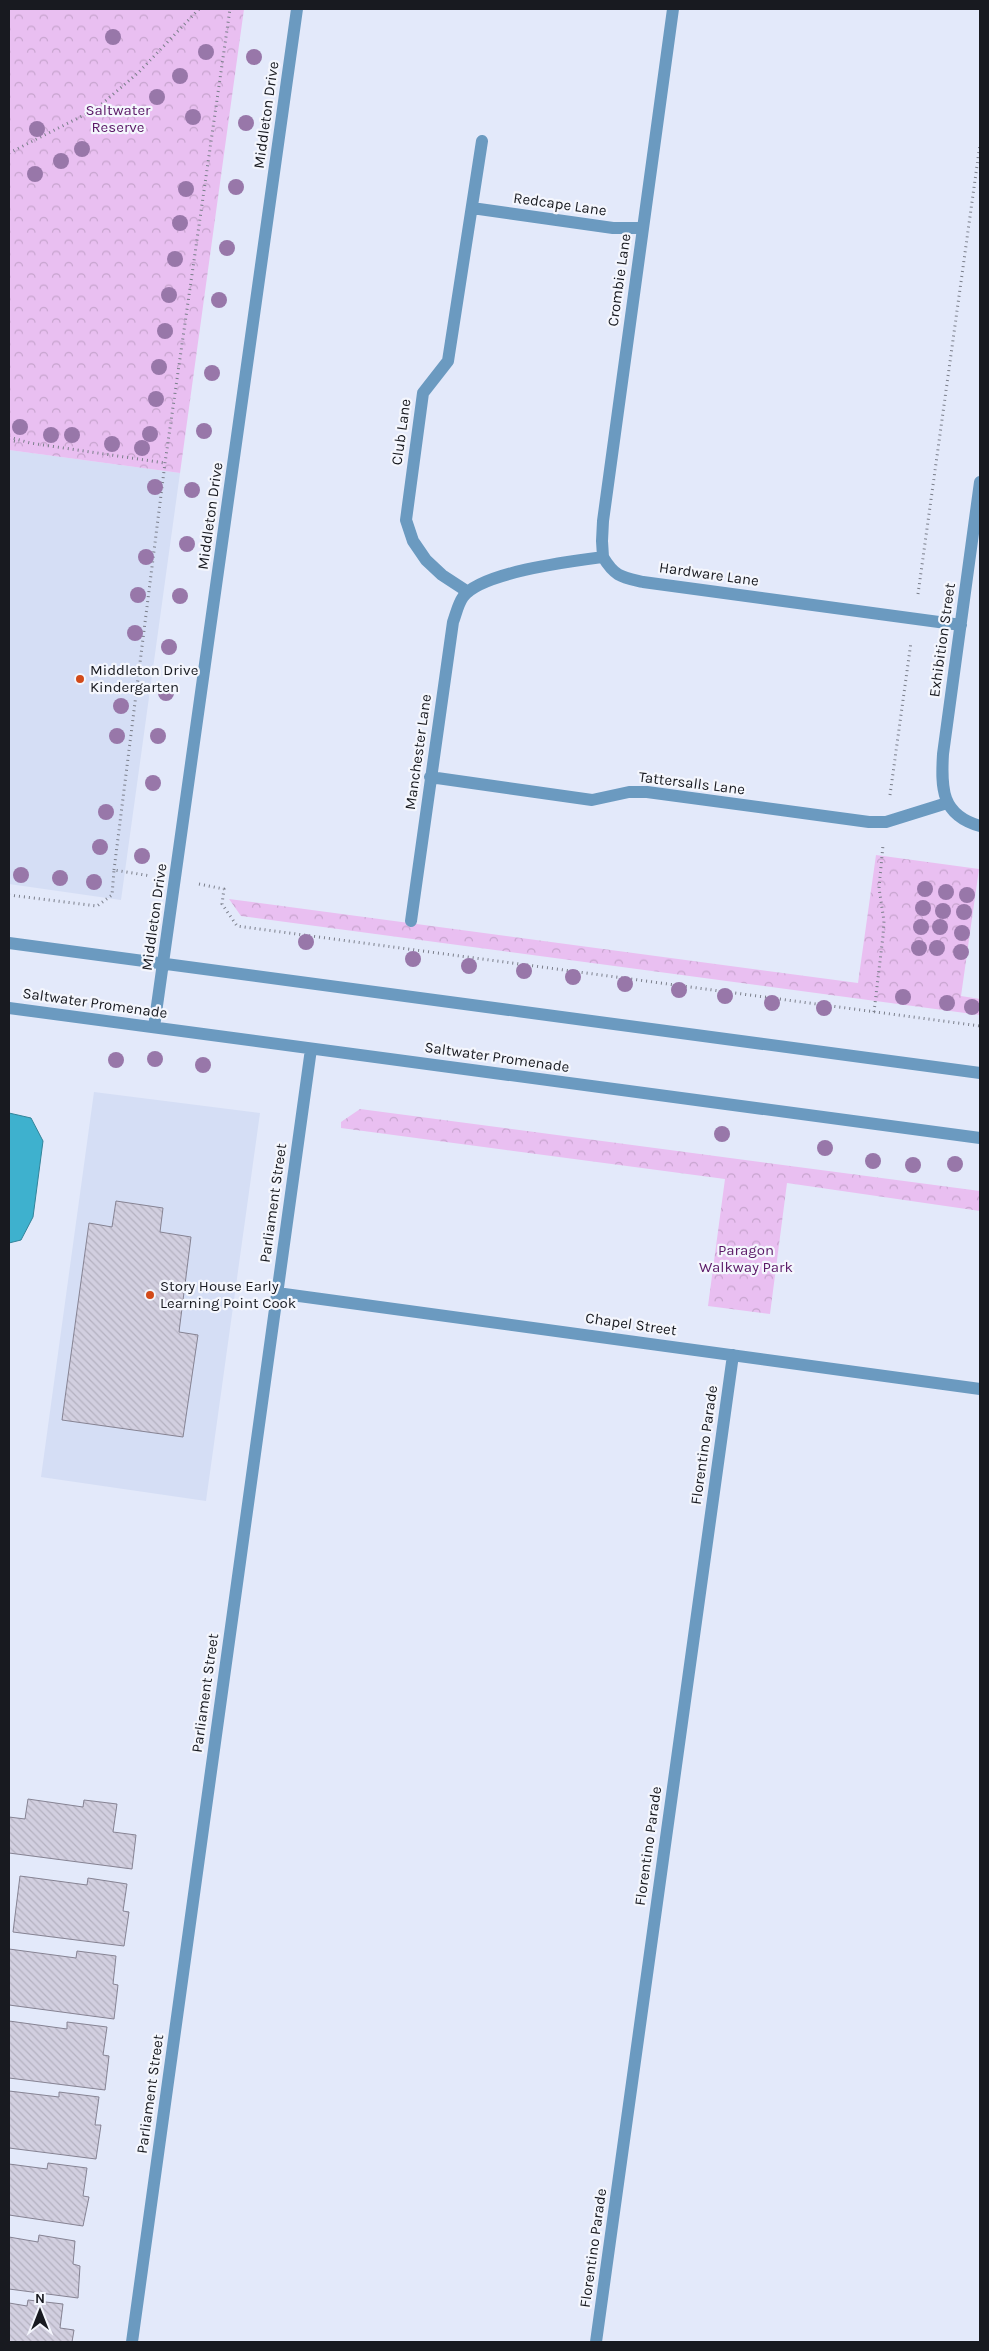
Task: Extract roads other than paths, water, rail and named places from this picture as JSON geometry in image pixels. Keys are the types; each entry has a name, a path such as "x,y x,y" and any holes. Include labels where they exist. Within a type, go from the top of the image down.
{"street":[{"name":"Middleton Drive","path":"154,1027 297,9"},
{"name":"Crombie Lane","path":"604,556 602,542 604,521 673,9"},
{"name":"Club Lane","path":"468,592 442,575 426,560 413,542 406,520 423,393 448,361 482,140"},
{"name":"Redcape Lane","path":"472,208 613,228 643,228"},
{"name":"Exhibition Street","path":"947,803 941,783 943,754 980,482"},
{"path":"468,592 482,582 495,577 604,556"},
{"name":"Hardware Lane","path":"604,556 611,570 621,577 643,582 960,625"},
{"name":"Manchester Lane","path":"411,920 453,622 458,608 468,592"},
{"name":"Tattersalls Lane","path":"430,777 592,800 629,792 646,792 869,822 886,822 947,803"},
{"path":"947,803 960,816 980,826"},
{"path":"9,943 980,1073"},
{"name":"Saltwater Promenade","path":"9,1008 980,1138"},
{"name":"Parliament Street","path":"132,2342 312,1049"},
{"name":"Chapel Street","path":"277,1293 980,1389"},
{"name":"Florentino Parade","path":"596,2342 733,1355"}],"water":[{"path":"9,1113 31,1118 43,1141 33,1217 21,1240 9,1243"}],"place":[{"name":"Middleton Drive Kindergarten","path":"80,679"},
{"name":"Story House Early Learning Point Cook","path":"150,1295"}],"park label":[{"name":"Saltwater Reserve","path":"118,118"},
{"name":"Paragon Walkway Park","path":"746,1258"}]}
